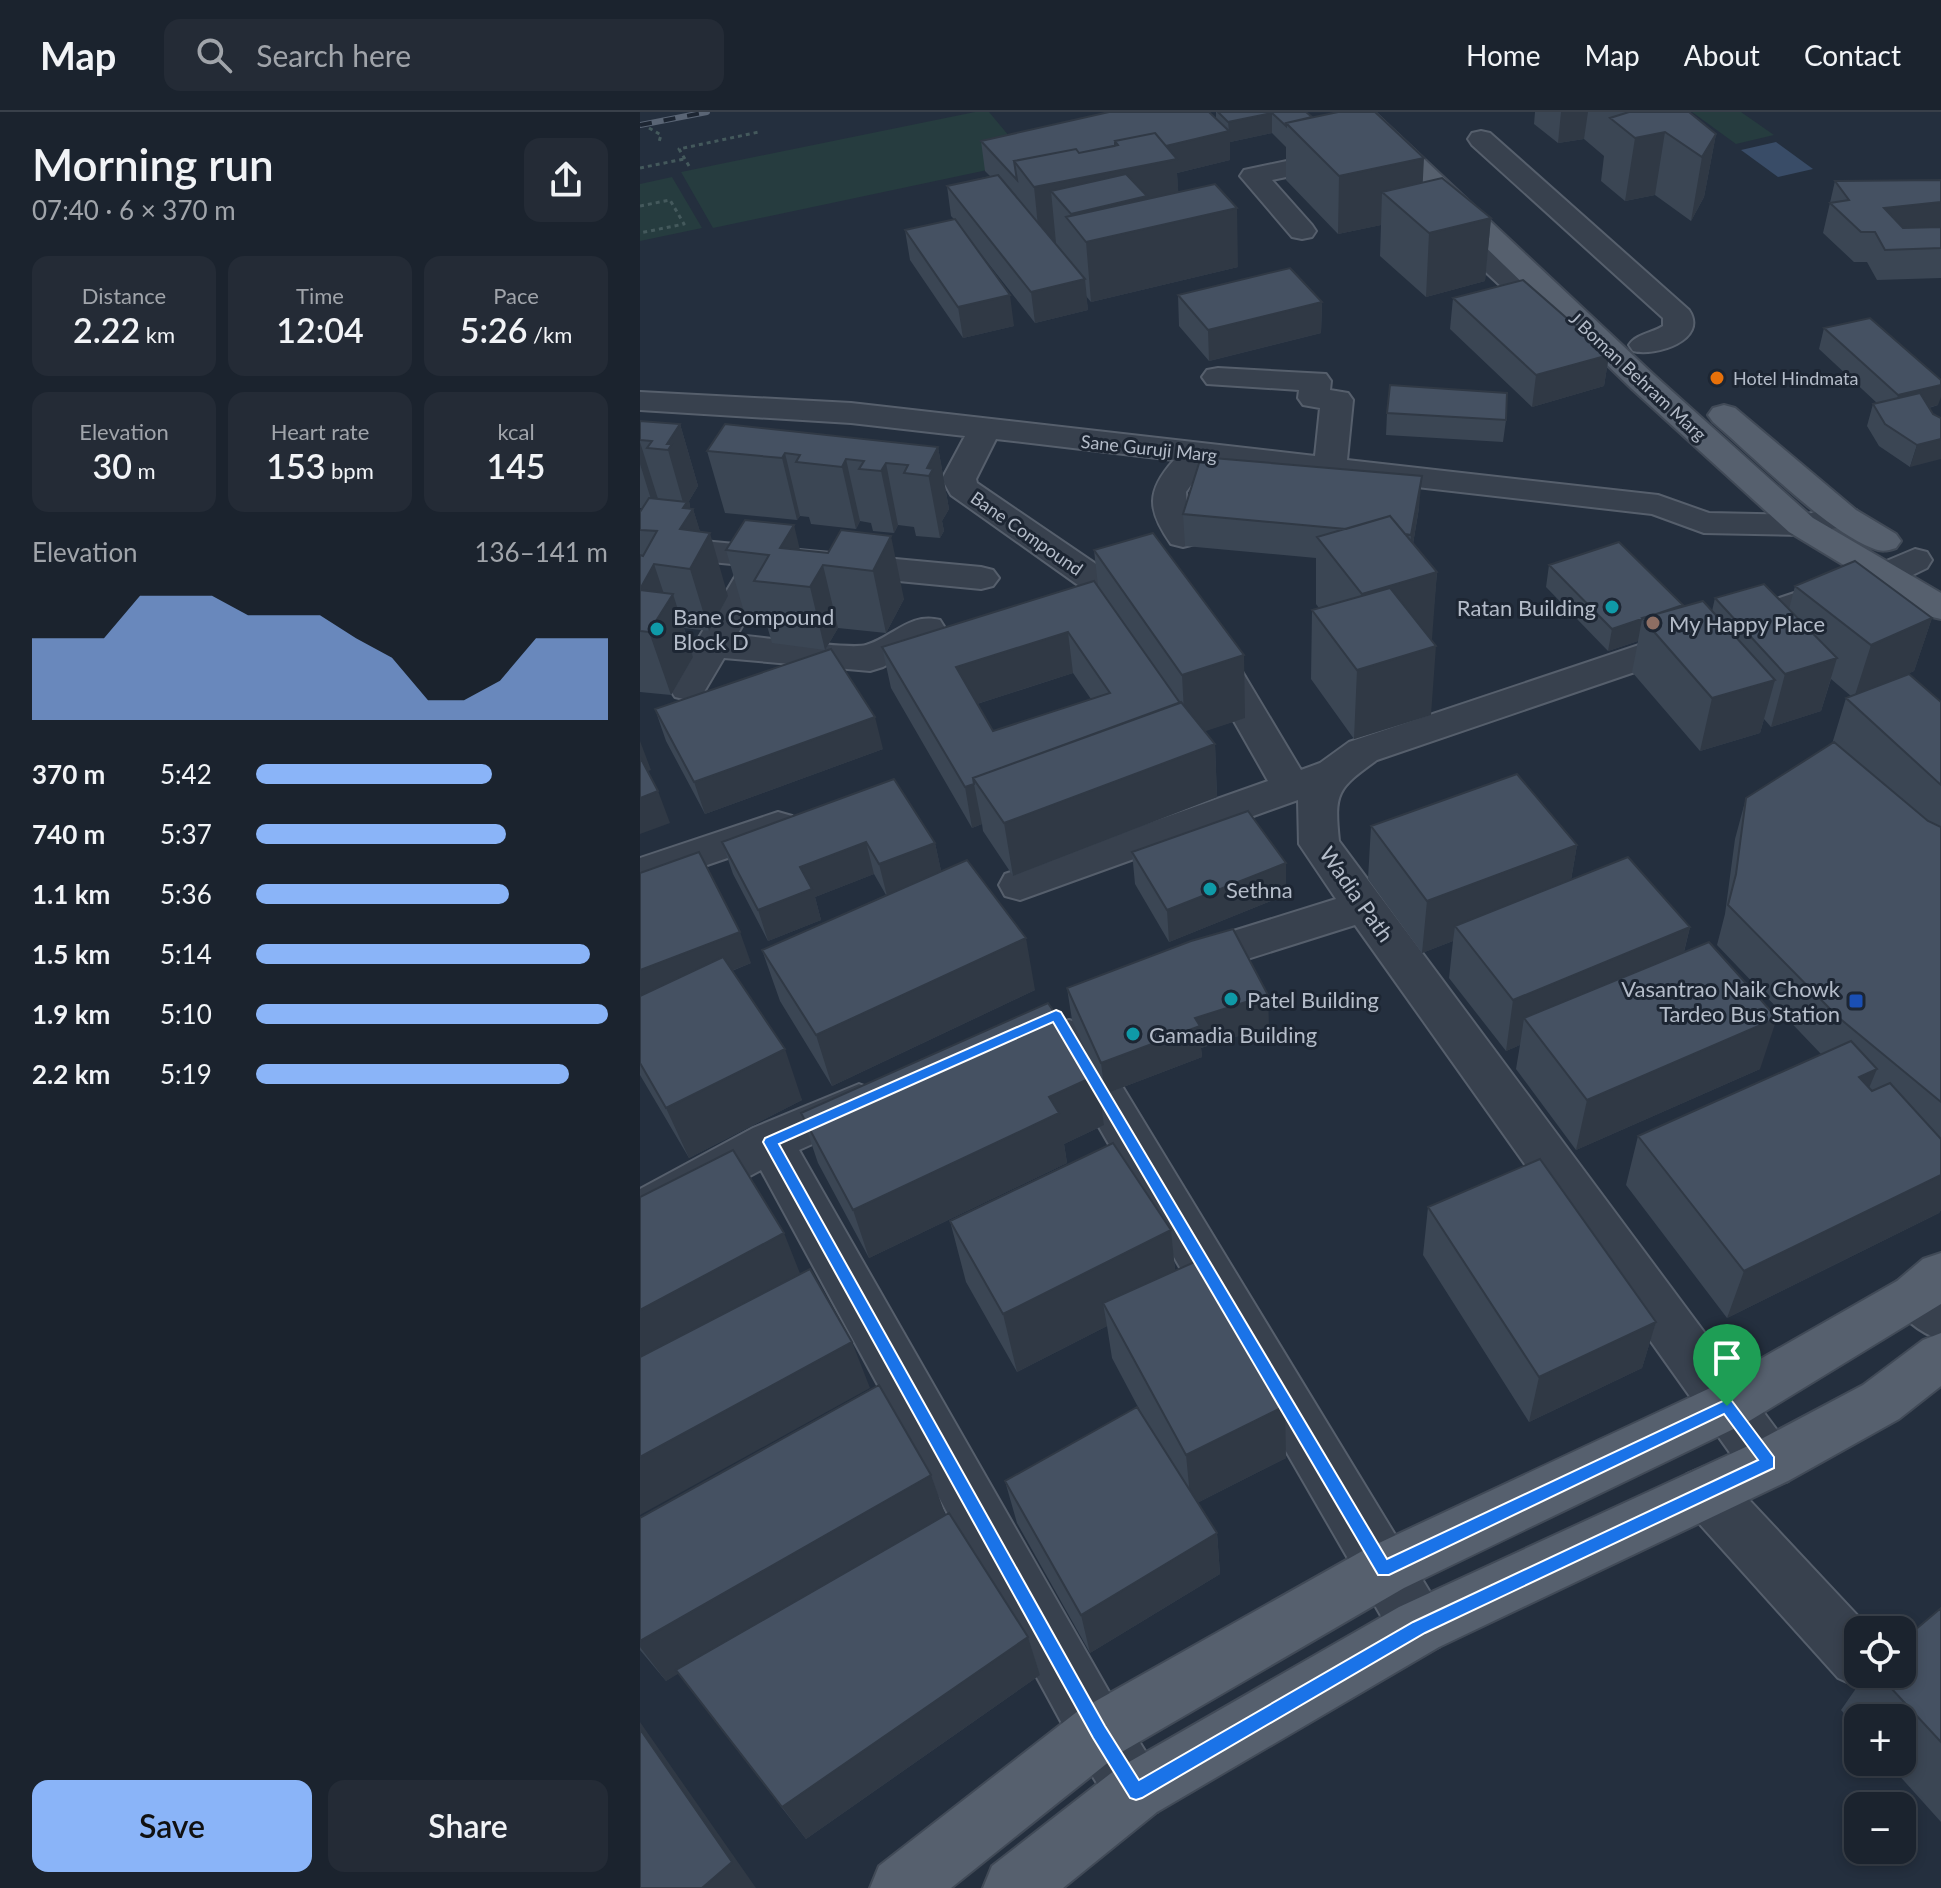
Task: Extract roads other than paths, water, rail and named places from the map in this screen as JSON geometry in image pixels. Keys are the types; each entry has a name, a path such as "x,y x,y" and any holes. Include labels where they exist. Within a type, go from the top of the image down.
{"main road":[{"name":"J Boman Behram Marg","path":"1359,112 1479,202"},
{"name":"J Boman Behram Marg","path":"1391,112 1801,525 1914,569"},
{"name":"J Boman Behram Marg","path":"1630,351 1680,377"},
{"name":"J Boman Behram Marg","path":"1704,398 1812,492 1914,569 1941,608"},
{"path":"901,1888 1099,1732 1384,1569 1727,1406 1932,1296"},
{"path":"1014,1888 1136,1791 1419,1627 1769,1463 1881,1402 1941,1356"}],"street":[{"path":"1333,112 1578,341 1630,351 1665,338 1678,329 1678,316 1481,139"},
{"path":"1302,231 1254,176 1373,151"},
{"path":"1218,377 1315,381 1314,398 1337,400 1330,468"},
{"name":"Sane Guruji Marg","path":"640,401 851,413 1658,505 1704,523 1801,525 1844,517"},
{"name":"Bane Compound","path":"984,430 947,482 963,488 1105,587"},
{"path":"1183,537 1167,498 1171,481 1198,454"},
{"name":"Sane Guruji Marg","path":"1658,505 1694,495 1770,496 1812,492"},
{"path":"641,547 981,578"},
{"path":"688,688 763,559"},
{"path":"1020,885 1310,781 1363,751 1914,569"},
{"path":"1195,624 1310,781"},
{"path":"713,645 870,659 927,628"},
{"name":"Wadia Path","path":"1310,781 1319,844 1769,1463"},
{"path":"640,873 811,814"},
{"path":"1151,973 1364,906"},
{"path":"1042,1021 1419,1627"},
{"path":"640,1212 770,1142 903,1083"},
{"path":"770,1142 1099,1732 1136,1791"},
{"path":"1706,1492 1844,1643"}],"water":[{"path":"1776,142 1813,169 1778,177 1741,150"}],"railway":[{"path":"640,125 707,112"}],"place":[{"name":"Hotel Hindmata","path":"1717,378"},
{"name":"Ratan Building","path":"1612,607"},
{"name":"My Happy Place","path":"1653,623"},
{"name":"Bane Compound Block D","path":"657,629"},
{"name":"Sethna","path":"1210,889"},
{"name":"Patel Building","path":"1231,999"},
{"name":"Vasantrao Naik Chowk Tardeo Bus Station","path":"1856,1001"},
{"name":"Gamadia Building","path":"1133,1034"}]}
